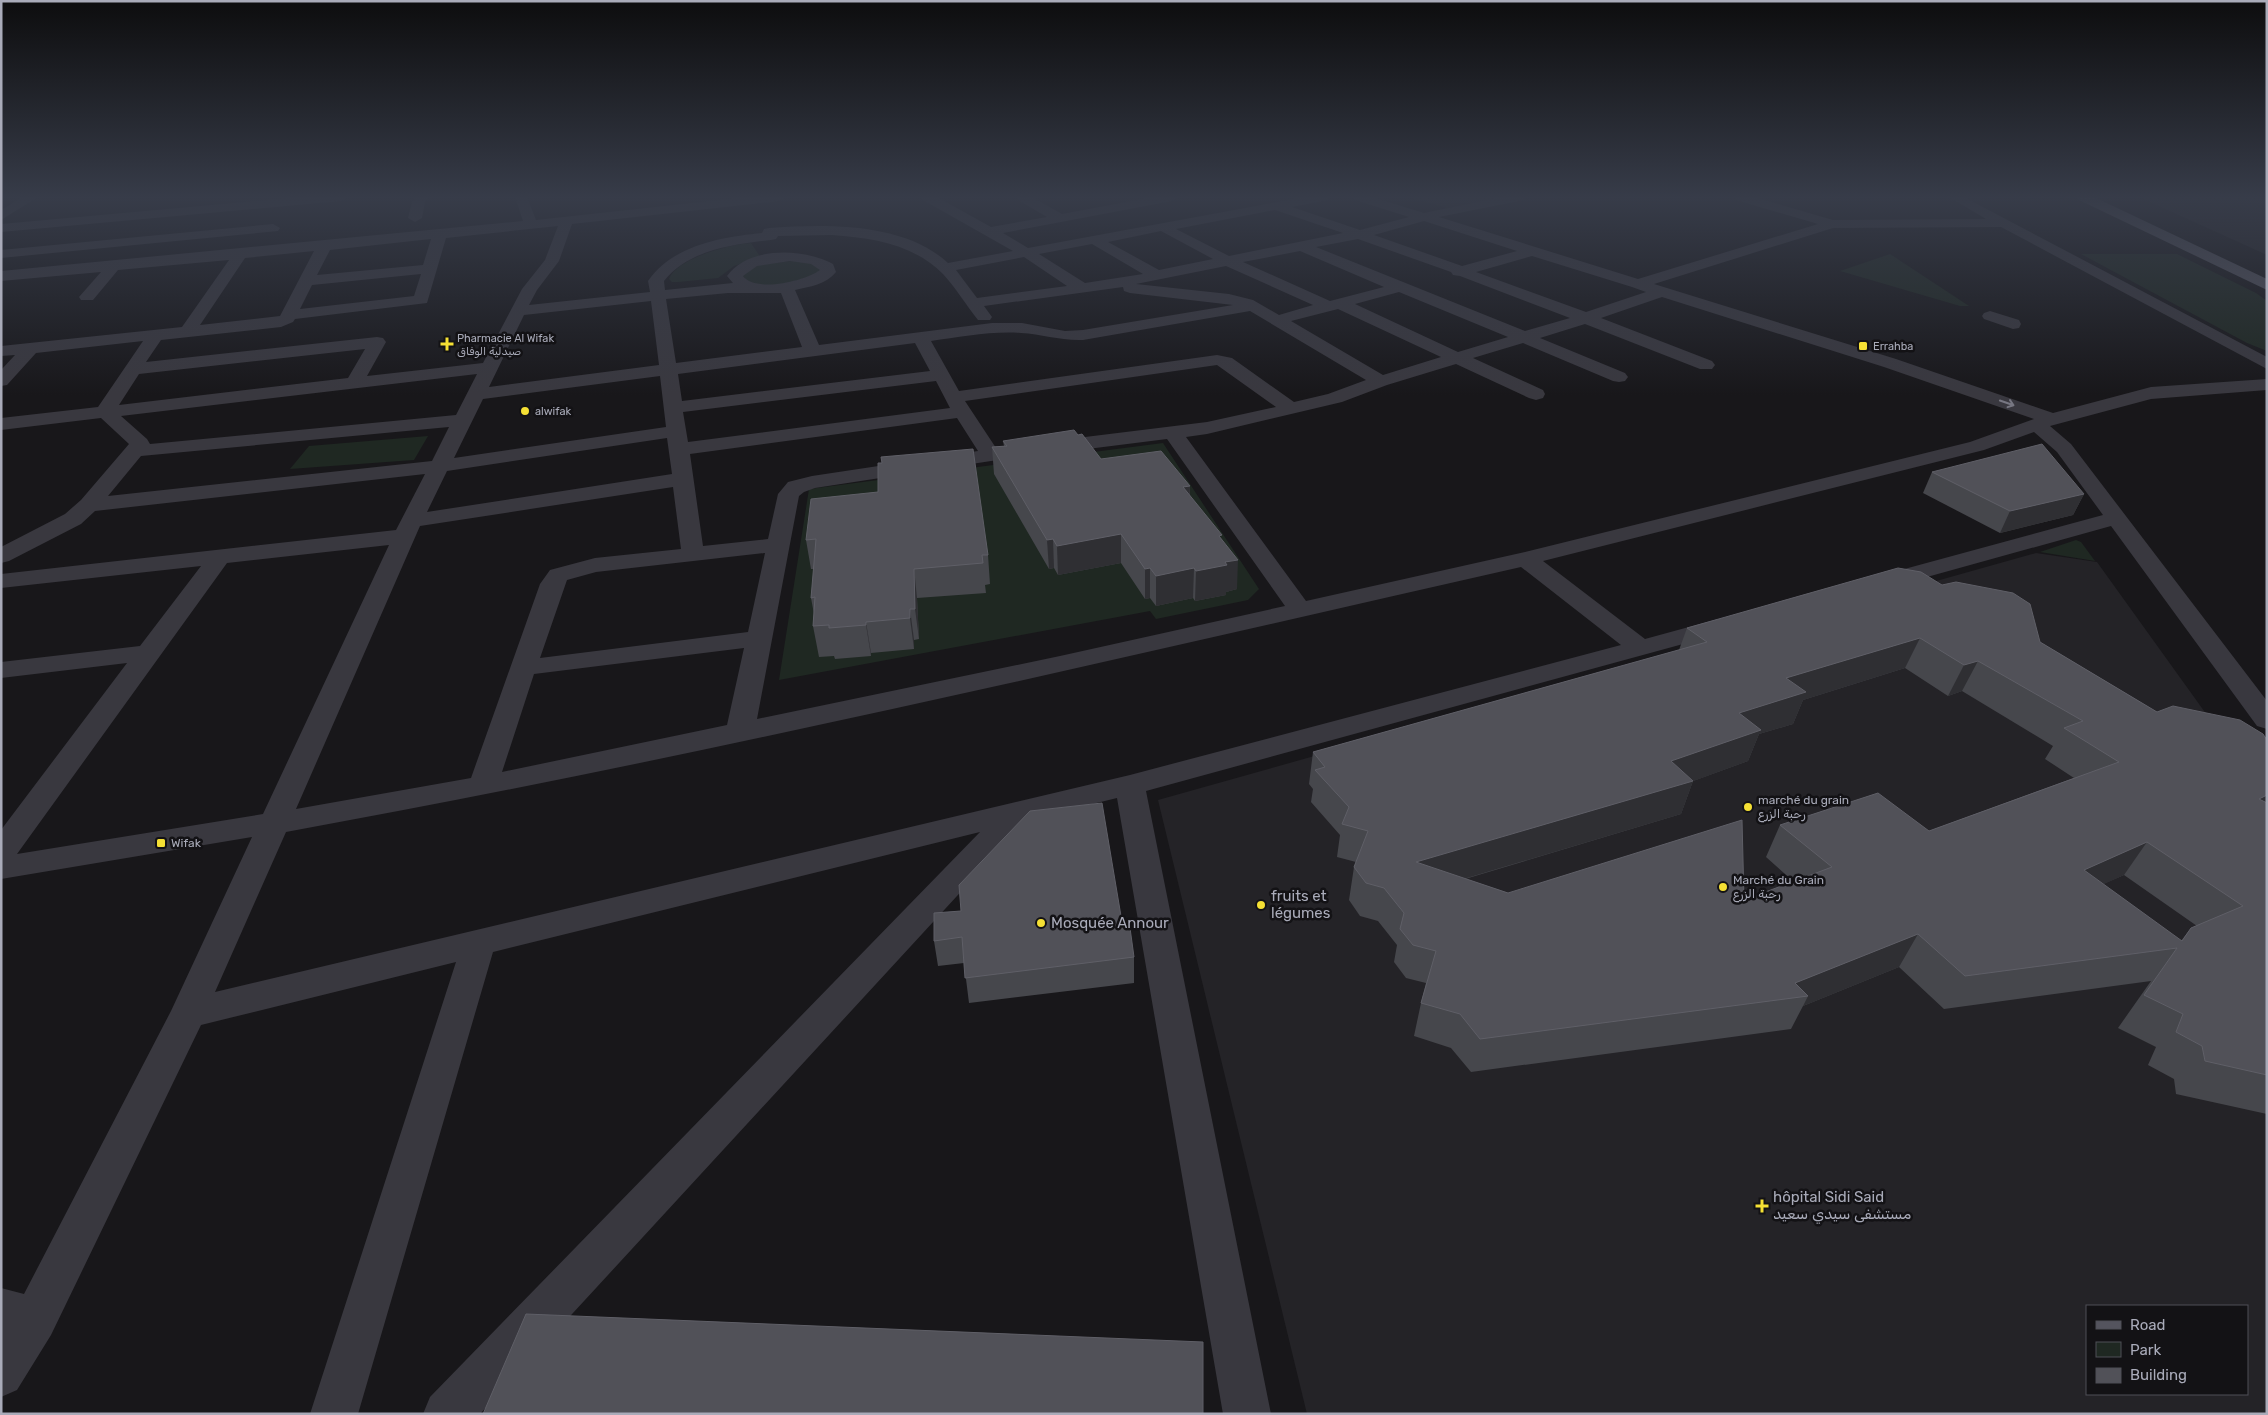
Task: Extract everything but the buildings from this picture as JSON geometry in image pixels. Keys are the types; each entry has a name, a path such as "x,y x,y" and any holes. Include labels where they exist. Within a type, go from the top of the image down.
{"main road":[{"path":"2221,263 2267,285"}],"street":[{"path":"1,276 150,263"},
{"path":"186,333 234,263"},
{"path":"1,351 154,337 281,322 288,319 316,263"},
{"path":"289,314 421,300 432,263"},
{"path":"1,1374 18,1314 188,1013 408,528 530,289 550,263"},
{"path":"674,263 666,268 656,281 693,554"},
{"path":"657,292 723,281 735,276 737,271 752,263"},
{"path":"521,306 657,292 728,288 786,288 815,281 824,276 828,272 828,267 821,263"},
{"path":"938,263 992,328"},
{"path":"944,268 971,263"},
{"path":"1043,263 1083,289"},
{"path":"1135,263 1156,275"},
{"path":"973,303 1114,284 1217,263"},
{"path":"1232,263 1457,357 1536,394"},
{"path":"1340,263 1397,288 1525,336 1619,377"},
{"path":"1440,263 1706,365"},
{"path":"1278,320 1489,263"},
{"path":"1576,263 1649,285 2054,418"},
{"path":"1581,263 2054,418"},
{"path":"740,732 788,494 796,487 812,482 992,456 1207,428 1291,409 1335,398 1381,380 1586,318 1649,285 1714,263"},
{"path":"2079,263 2267,364"},
{"path":"87,296 113,266"},
{"path":"307,281 430,269"},
{"path":"735,276 740,283 758,288"},
{"path":"1114,284 1131,288 1234,300 1254,306 1381,380"},
{"path":"786,288 813,352"},
{"path":"478,394 992,328 1022,328 1065,336 1083,336 1254,306"},
{"path":"1990,316 2014,324"},
{"path":"105,410 154,337"},
{"path":"920,337 940,375 992,456"},
{"path":"133,369 377,342 355,381"},
{"path":"2,380 31,348"},
{"path":"89,505 677,440 958,404 1217,360 1226,362 1291,409"},
{"path":"1,424 105,410 491,367"},
{"path":"673,408 940,375"},
{"path":"1,868 275,824 483,786 740,732 1301,611 1524,559 1977,446 2054,418 2152,393 2267,384"},
{"path":"1,556 73,519 89,505 135,452 140,443 105,410"},
{"path":"2054,418 2064,448 2267,720"},
{"path":"135,452 462,420"},
{"path":"1173,433 1301,611"},
{"path":"1,581 220,556 408,528 683,479"},
{"path":"1860,588 2116,518"},
{"path":"483,786 552,584 558,575 594,565 777,545"},
{"path":"1,853 220,556"},
{"path":"1524,559 1642,649"},
{"path":"188,1013 1130,785 1746,620"},
{"path":"523,668 759,638"},
{"path":"1,670 150,653"},
{"path":"1130,785 1247,1414"},
{"path":"447,1414 1017,812"},
{"path":"334,1414 479,942"}],"shaded area":[{"path":"2036,553 2097,562 2240,761 2267,807 2267,1414 1307,1414 1158,800"}],"green space":[{"path":"686,263 743,263 734,266 718,278 672,282 669,279 674,271"},
{"path":"810,263 820,266 821,273 793,282 773,286 763,285 745,279 743,275 757,265"},
{"path":"1863,263 1904,263 1969,306 1960,306 1840,271"},
{"path":"2098,263 2195,263 2256,293 2267,301 2267,351 2247,343"},
{"path":"428,436 414,460 290,469 309,446"},
{"path":"1163,443 1259,589 1248,600 1156,619 1150,611 779,680 809,489"},
{"path":"2076,540 2081,542 2095,561 2040,552"}],"place":[{"name":"Pharmacie Al Wifak صيدلية الوفاق","path":"447,344"},
{"name":"Errahba","path":"1863,346"},
{"name":"alwifak","path":"525,411"},
{"name":"marché du grain رحبة الزرع","path":"1748,807"},
{"name":"Wifak","path":"161,843"},
{"name":"Marché du Grain رحبة الزرع","path":"1723,887"},
{"name":"fruits et légumes","path":"1261,905"},
{"name":"Mosquée Annour","path":"1041,923"},
{"name":"hôpital Sidi Said مستشفى سيدي سعيد","path":"1762,1206"}]}
